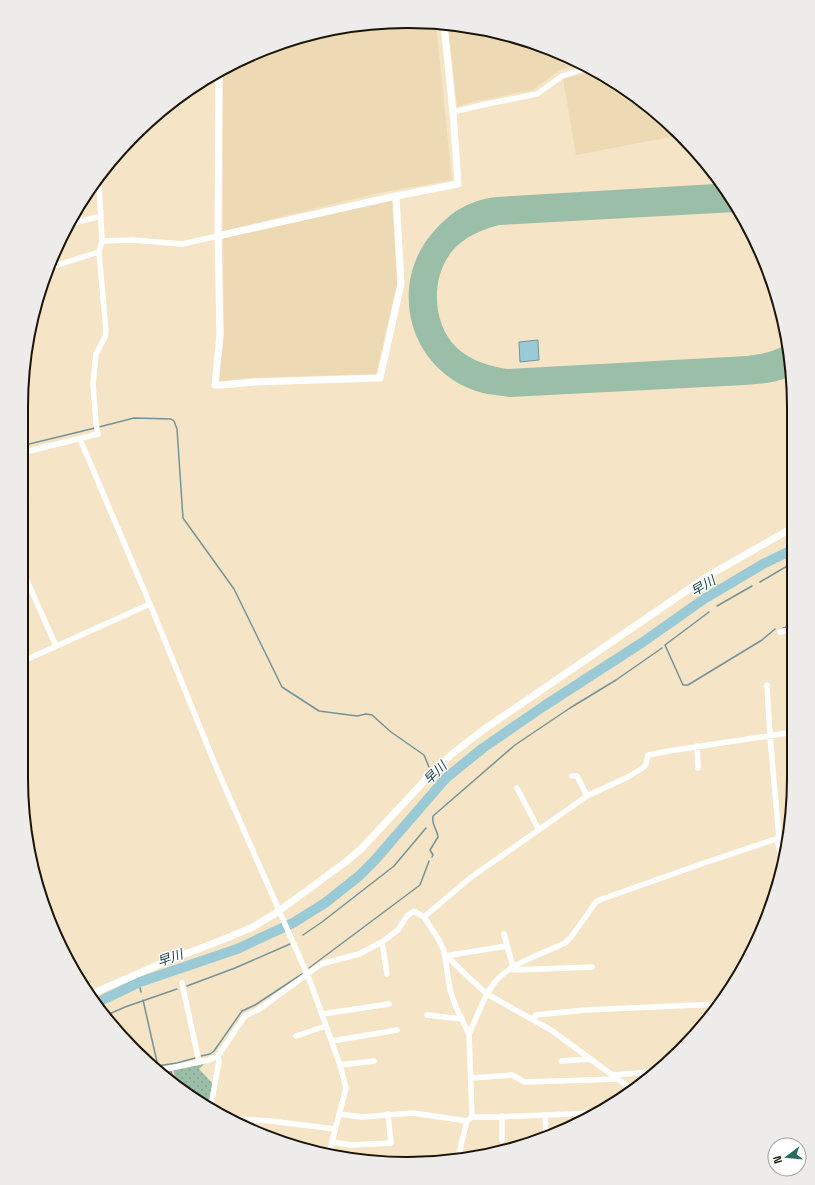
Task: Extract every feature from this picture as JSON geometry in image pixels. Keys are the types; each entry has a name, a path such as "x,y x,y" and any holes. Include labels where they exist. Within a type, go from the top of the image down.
{"street":[{"path":"102,241 132,240 182,244 396,196 458,184 453,112 445,30"},
{"path":"453,112 537,94 562,76 581,70"},
{"path":"219,78 218,236 220,335 216,384 378,379 381,376 401,284 396,196"},
{"path":"28,451 98,434 93,384 96,354 106,337 99,252 102,241 99,186"},
{"path":"77,222 100,216"},
{"path":"56,265 99,252"},
{"path":"80,439 150,604 217,769 281,912 332,1041 346,1088 330,1149"},
{"path":"95,992 167,961 253,927 281,912 352,857 429,776 452,754 483,730 702,580 787,531"},
{"path":"28,583 56,646"},
{"path":"28,659 150,604"},
{"path":"780,632 787,630"},
{"path":"767,685 778,838 780,851"},
{"path":"424,917 470,878 588,796 644,768 648,755 696,746 787,733"},
{"path":"696,746 698,768"},
{"path":"572,776 576,776 588,796"},
{"path":"517,788 539,830"},
{"path":"469,1034 489,989 499,977 512,968 565,943 596,902 705,862 782,837"},
{"path":"165,1069 199,1062 218,1056 245,1016 258,1010 320,964 359,954 382,942 398,930 411,912 416,912 424,917 439,940 446,956 450,990 469,1034 472,1078 472,1117"},
{"path":"504,934 512,968"},
{"path":"382,942 387,974"},
{"path":"446,956 507,946"},
{"path":"446,956 487,994 533,1019 628,1086"},
{"path":"512,968 514,970 592,967"},
{"path":"182,983 199,1062"},
{"path":"322,1014 389,1004"},
{"path":"533,1019 536,1015 585,1010 712,1004"},
{"path":"427,1016 462,1020"},
{"path":"296,1036 326,1026"},
{"path":"332,1041 397,1030"},
{"path":"212,1102 219,1061 218,1056"},
{"path":"561,1061 590,1059"},
{"path":"340,1065 374,1061"},
{"path":"611,1075 647,1072"},
{"path":"472,1078 512,1075 525,1082 617,1079"},
{"path":"340,1114 362,1117 413,1113 467,1121"},
{"path":"459,1154 467,1121 472,1117 583,1113"},
{"path":"332,1142 352,1145 391,1144 388,1114"},
{"path":"545,1115 546,1131"},
{"path":"502,1116 502,1140"},
{"path":"243,1119 270,1121 335,1129"}],"shaded area":[{"path":"383,29 437,29 452,180 374,194 223,231 223,76 262,57 286,48 333,35"},
{"path":"449,30 482,35 506,41 529,48 572,66 560,70 533,90 472,102 457,107"},
{"path":"586,73 639,106 673,136 576,155 563,79"},
{"path":"392,200 397,284 376,374 247,378 218,382 224,336 223,238"}],"green space":[{"path":"714,184 732,212 499,225 473,235 458,245 449,256 442,268 438,282 438,311 442,324 448,337 462,353 480,362 507,369 747,356 773,351 782,346 786,378 774,382 750,385 510,397 488,394 471,389 445,374 429,358 417,338 411,317 409,295 412,272 420,251 434,231 448,217 470,204 496,197"},
{"path":"206,1062 199,1069 214,1085 210,1101 175,1078 173,1069"}],"water":[{"path":"538,340 539,360 520,362 519,342"}],"waterway":[{"path":"99,427 134,418 171,419 174,421 177,429 183,518 234,589 282,687 319,711 357,716 366,714 372,715 391,732 424,755 429,767"},
{"path":"28,444 95,428"},
{"name":"早川","path":"101,1001 140,982 237,949 293,923 325,903 359,876 375,860 446,778 483,748 544,706 643,642 704,599 763,564 787,552"},
{"path":"760,582 787,566"},
{"path":"717,606 752,586"},
{"path":"709,612 665,645 683,685 688,685 762,640 775,629"},
{"path":"783,628 787,627"},
{"path":"432,857 433,855 430,850 438,837 433,822 433,816 515,745 570,708 616,680 662,648"},
{"path":"437,776 444,780"},
{"path":"303,935 394,866 426,828"},
{"path":"309,968 420,885 429,861"},
{"path":"187,986 235,968 290,944"},
{"path":"201,1056 210,1054 214,1051 242,1011 255,1005 302,974"},
{"path":"139,983 141,992"},
{"path":"110,1014 177,989"},
{"path":"143,1000 158,1064"},
{"path":"160,1066 195,1058"},
{"path":"167,1072 171,1071 173,1076"}]}
